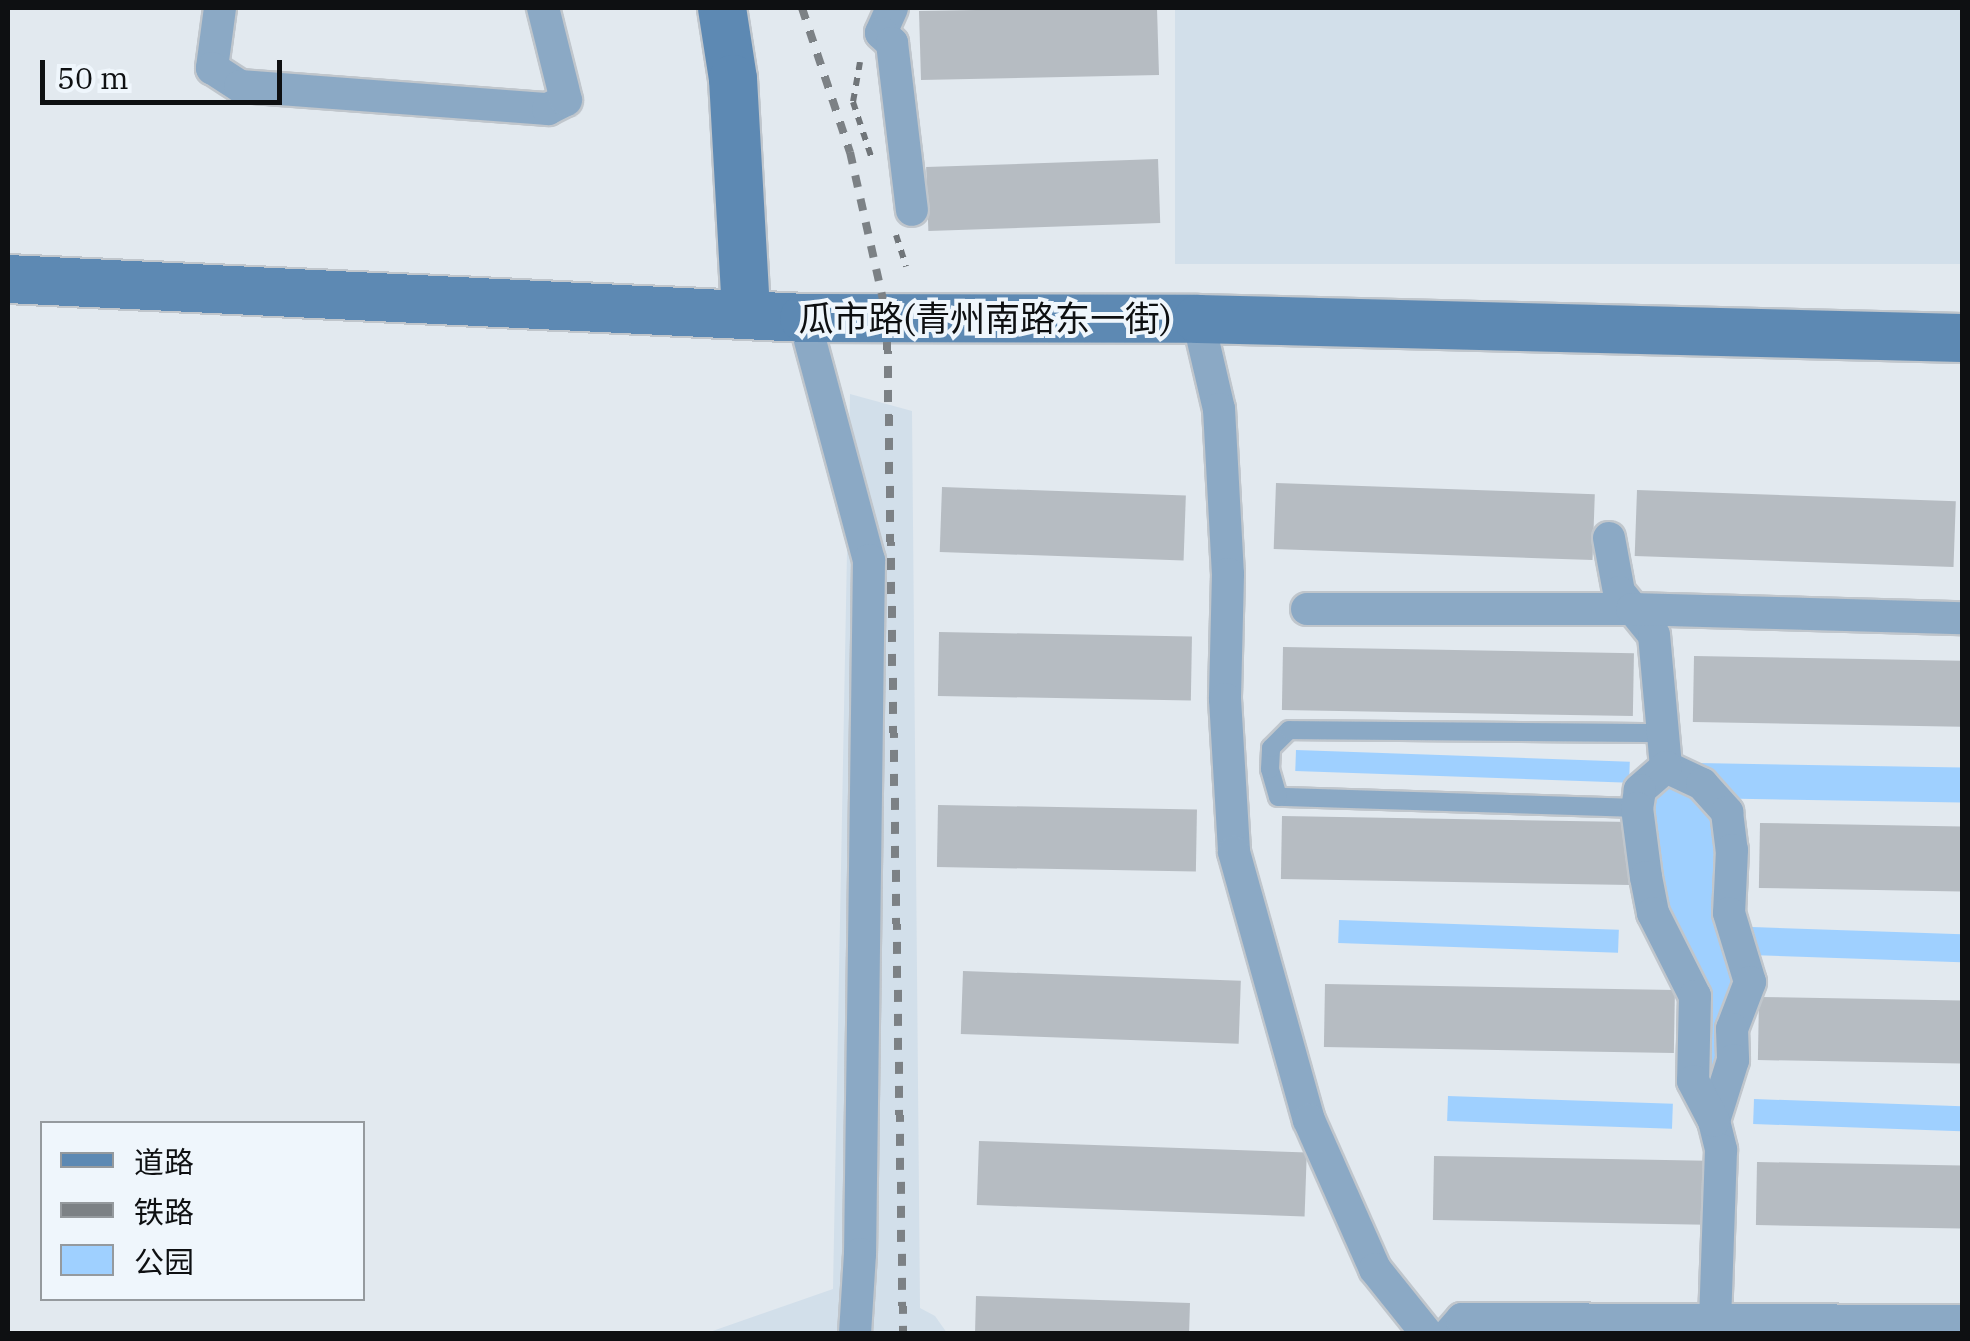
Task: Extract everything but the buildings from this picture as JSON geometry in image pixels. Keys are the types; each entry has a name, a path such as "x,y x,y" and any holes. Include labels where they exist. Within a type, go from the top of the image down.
{"street":[{"path":"220,8 212,68 240,86 548,108 566,100 544,8"},
{"path":"722,8 733,79 746,315"},
{"path":"892,8 880,33 892,44 912,210"},
{"name":"瓜市路(青州南路东一街)","path":"8,279 804,318 1198,319 1962,338"},
{"path":"804,318 869,560 861,1214 855,1334"},
{"path":"1198,319 1219,410 1228,574 1225,699 1234,852 1309,1120 1374,1269 1427,1334"},
{"path":"1609,538 1619,592 1654,635 1666,767"},
{"path":"1307,608 1632,609 1962,618"},
{"path":"1666,767 1640,790 1637,808 1653,912 1695,996 1693,1081 1714,1121 1721,1150 1715,1320"},
{"path":"1666,767 1702,784 1727,812 1732,850 1729,914 1750,982 1732,1029 1734,1060 1714,1121"},
{"path":"1449,1334 1462,1319 1962,1321"}],"lane":[{"path":"1637,808 1278,796 1270,769 1271,748 1289,730 1663,733"}],"shaded area":[{"path":"1175,8 1962,8 1962,264 1175,264"},
{"path":"850,394 912,411 920,1308 935,1316 947,1333 704,1334 833,1289"}],"green space":[{"path":"1296,750 1630,762 1629,783 1295,771"},
{"path":"1698,763 1962,768 1961,803 1697,798"},
{"path":"1666,767 1727,812 1738,948 1714,1121 1691,1055 1637,808"},
{"path":"1339,920 1619,930 1618,953 1338,943"},
{"path":"1752,927 1962,934 1961,962 1751,955"},
{"path":"1448,1096 1673,1104 1672,1129 1447,1121"},
{"path":"1754,1099 1962,1106 1961,1131 1753,1124"}],"railway":[{"path":"802,8 850,152 887,318 903,1334"}]}
